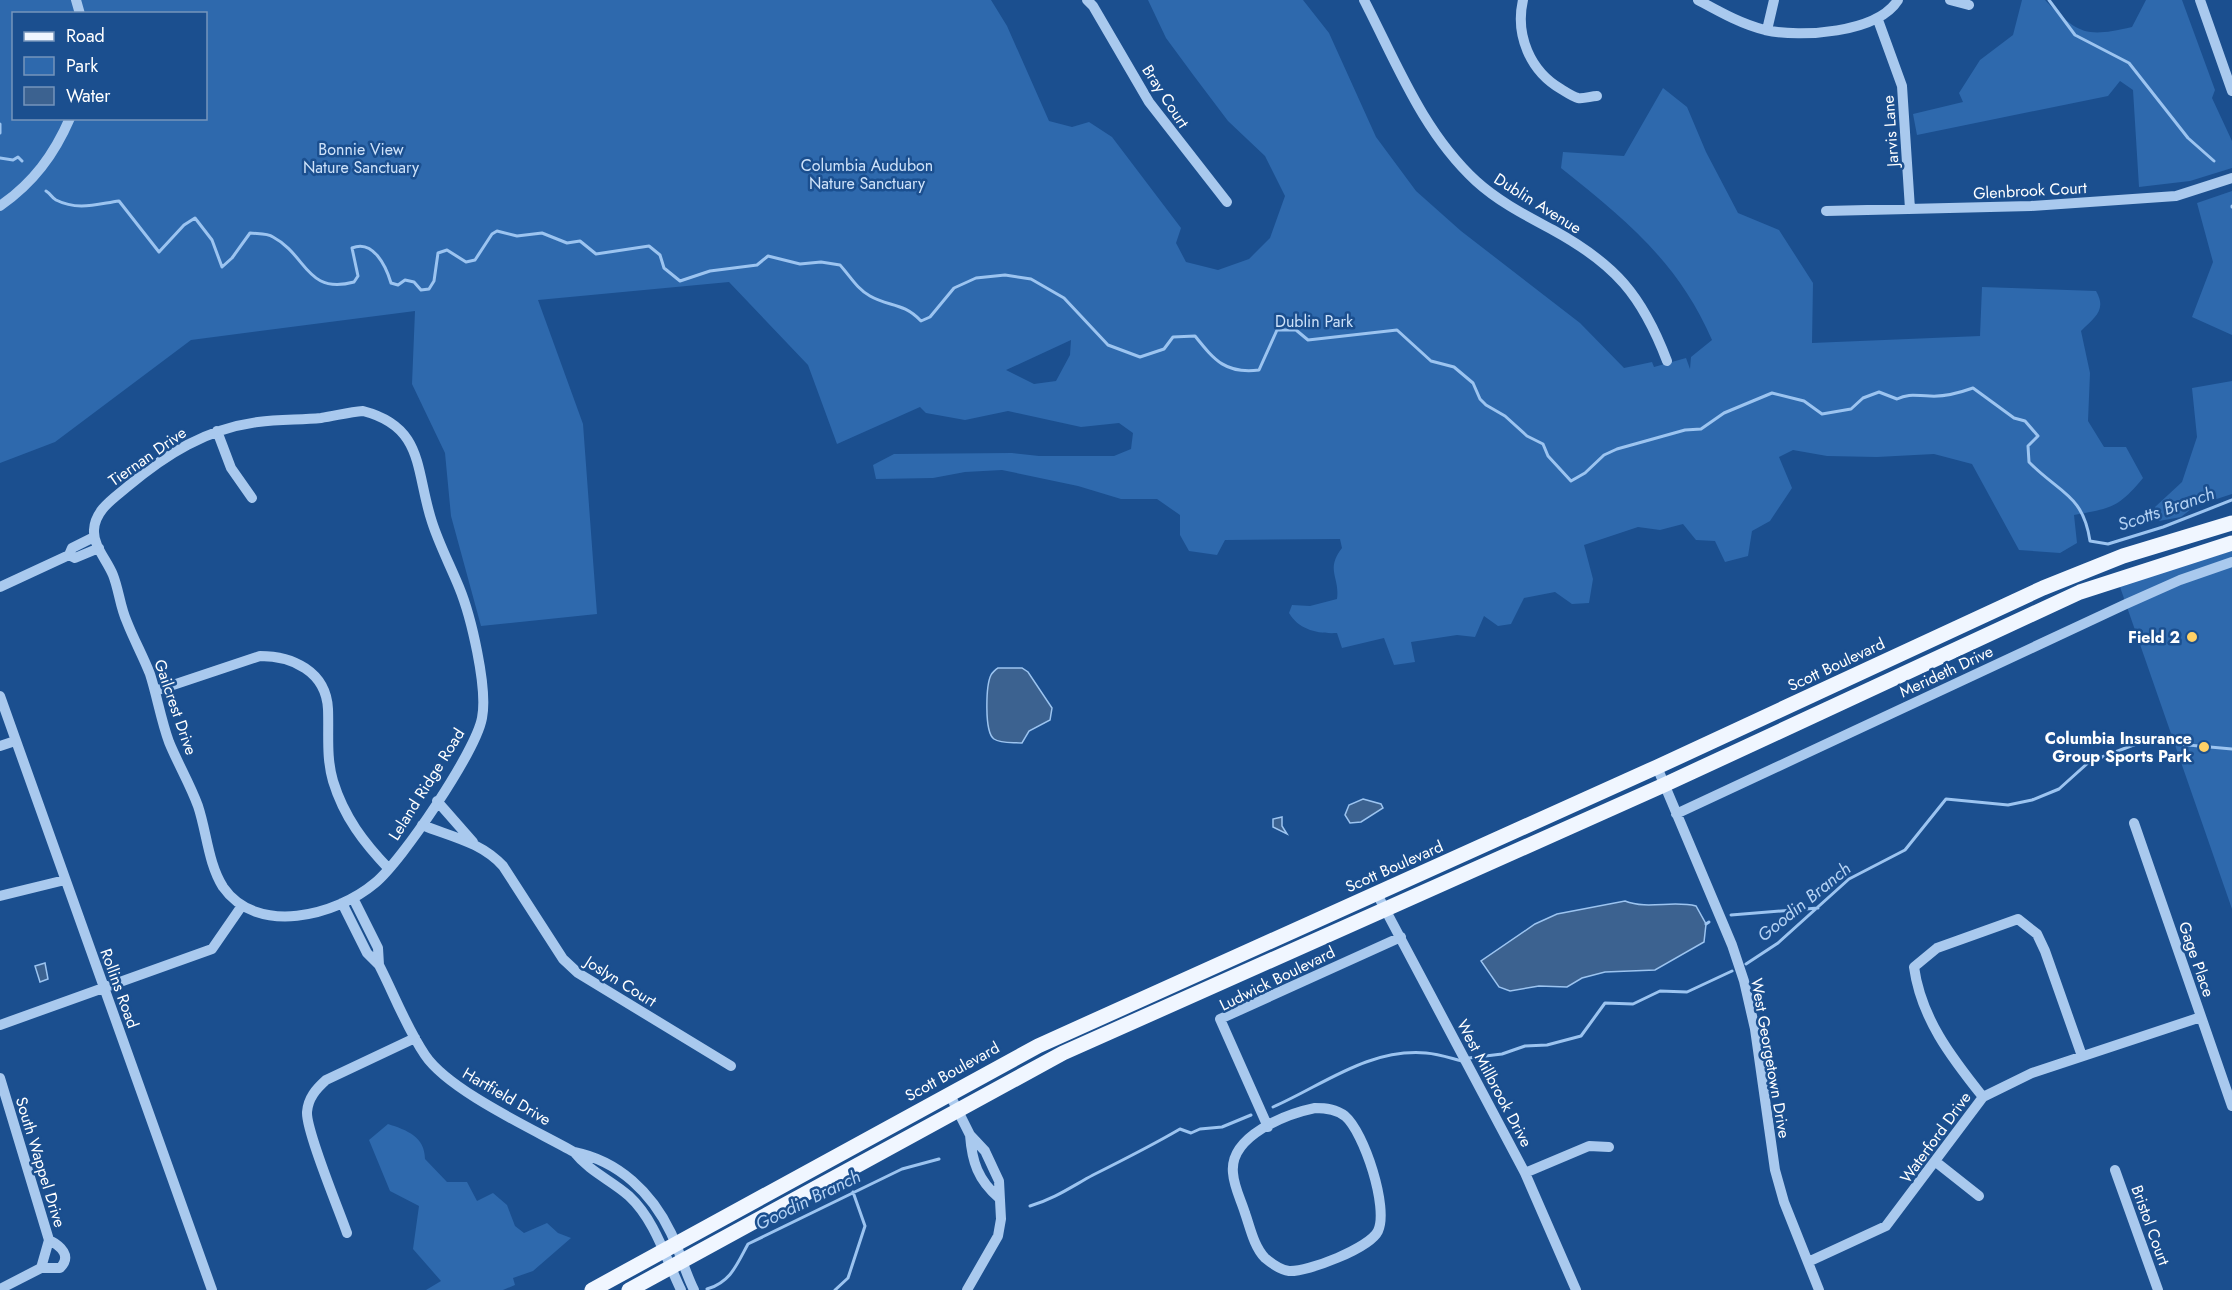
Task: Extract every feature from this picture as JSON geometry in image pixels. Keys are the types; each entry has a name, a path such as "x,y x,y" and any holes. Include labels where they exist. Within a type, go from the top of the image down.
{"main road":[{"name":"Scott Boulevard","path":"592,1290 1038,1046 1657,767 2043,588 2123,556 2232,523"},
{"path":"629,1290 1063,1053 1664,785 2080,592 2232,543"}],"street":[{"name":"Bray Court","path":"1087,0 1093,6 1149,102 1227,202"},
{"name":"Dublin Avenue","path":"1364,0 1413,97 1433,131 1454,159 1478,183 1507,205 1572,241 1618,275 1642,303 1667,360"},
{"path":"1523,0 1521,32 1528,54 1538,71 1552,84 1577,98 1597,96"},
{"path":"1698,0 1741,22 1767,30 1814,32 1878,20 1898,0"},
{"path":"1767,30 1774,0"},
{"path":"1950,0 1970,5"},
{"path":"2200,0 2232,91"},
{"name":"Jarvis Lane","path":"1878,20 1902,86 1910,209"},
{"path":"0,206 19,193 50,159 69,120"},
{"name":"Glenbrook Court","path":"1826,211 2031,206 2176,196 2232,178"},
{"name":"Tiernan Drive","path":"94,537 95,521 107,504 177,449 217,431 260,422 324,417 363,411 395,423"},
{"name":"Leland Ridge Road","path":"242,907 275,916 302,915 342,903 375,884 422,825 466,755 482,722 484,694 460,591 432,522 415,452 407,437 395,423"},
{"path":"217,431 231,468 252,498"},
{"path":"0,587 69,555 72,548 94,537 99,548 75,558 69,555"},
{"name":"Gailcrest Drive","path":"99,548 115,580 120,603 143,656 169,741 199,809 213,866 224,887 242,907"},
{"name":"Merideth Drive","path":"1676,814 2126,604 2180,580 2232,562"},
{"path":"155,691 260,656 277,656 295,660 310,672 321,686 328,706 326,742 331,771 346,812 359,836 389,869"},
{"name":"Rollins Road","path":"0,696 212,1290"},
{"path":"0,746 15,741"},
{"name":"West Georgetown Drive","path":"1657,767 1732,945 1744,981 1755,1029 1775,1170 1784,1202 1819,1290"},
{"name":"Joslyn Court","path":"437,801 473,842"},
{"name":"Gage Place","path":"2134,823 2232,1106"},
{"name":"Joslyn Court","path":"422,825 473,842 491,853 503,866 563,959 578,973 731,1065"},
{"path":"0,897 64,880"},
{"name":"West Millbrook Drive","path":"1377,894 1470,1065 1525,1173 1576,1290"},
{"name":"Hartfield Drive","path":"353,898 378,948 379,965"},
{"name":"Hartfield Drive","path":"342,903 367,953 379,965 425,1056 440,1072 460,1087 574,1152 609,1164 646,1192 661,1212 676,1264"},
{"path":"0,1025 212,949 242,907"},
{"path":"1983,1097 1952,1059 1926,1014 1917,991 1914,967 1937,948 2018,919 2037,934 2045,951 2082,1056"},
{"name":"Ludwick Boulevard","path":"1268,1127 1220,1019 1401,938"},
{"name":"Waterford Drive","path":"1808,1262 1886,1226 1983,1097 2032,1073 2201,1017"},
{"path":"347,1233 307,1121 310,1099 315,1089 326,1080 415,1038"},
{"name":"South Wappel Drive","path":"0,1078 49,1240 41,1268"},
{"path":"949,1093 970,1135 985,1151 999,1180 1001,1219 998,1236 987,1260 967,1290"},
{"path":"1329,1108 1347,1118 1360,1140 1379,1191 1383,1214 1378,1232 1365,1243 1306,1269 1287,1271 1263,1256 1254,1241 1232,1172 1234,1157 1240,1147 1268,1127 1299,1111 1329,1108"},
{"path":"970,1135 971,1159 983,1185 999,1198"},
{"path":"1525,1173 1589,1146 1609,1146"},
{"path":"1936,1162 1979,1196"},
{"name":"Bristol Court","path":"2115,1170 2158,1290"},
{"path":"0,1289 41,1268 60,1268 65,1263 66,1256 61,1246 49,1240"},
{"path":"676,1264 681,1290"},
{"path":"676,1264 694,1290"}],"green space":[{"path":"0,0 991,0 1007,26 1049,121 1072,127 1089,122 1112,137 1181,228 1176,243 1186,262 1218,270 1249,259 1270,238 1285,196 1265,156 1228,121 1166,38 1148,0 1303,0 1329,33 1376,137 1416,191 1461,231 1580,323 1624,368 1652,362 1654,367 1686,358 1690,369 1691,357 1712,340 1683,288 1648,244 1561,168 1563,152 1624,156 1663,88 1687,107 1706,152 1738,213 1779,230 1813,283 1812,343 1980,336 1982,287 2096,291 2100,308 2095,317 2081,331 2090,373 2088,421 2104,447 2126,447 2143,478 2127,495 2113,505 2074,515 2077,543 2060,553 2019,550 1972,464 1934,454 1877,457 1827,456 1793,450 1779,457 1792,488 1770,521 1752,531 1748,556 1725,562 1715,541 1696,540 1683,524 1660,530 1638,527 1584,545 1593,579 1589,603 1572,604 1555,592 1524,598 1511,624 1498,626 1484,616 1475,637 1457,635 1411,642 1415,662 1394,665 1384,638 1342,648 1337,633 1310,630 1293,619 1289,613 1292,605 1310,606 1337,599 1334,562 1342,548 1340,539 1225,540 1217,555 1189,551 1180,535 1180,515 1157,499 1121,499 1078,486 1002,470 965,472 933,478 876,479 873,465 894,454 1012,453 1039,456 1114,456 1131,449 1133,433 1119,423 1081,427 1008,411 965,420 926,413 920,407 837,444 808,365 729,282 538,300 583,424 597,614 481,626 451,516 445,453 412,384 415,311 191,340 55,442 0,463","holes":["1071,340 1070,355 1056,381 1034,384 1006,370"]},
{"path":"2022,0 2045,0 2075,26 2083,30 2103,32 2132,27 2146,0 2182,0 2215,90 2212,98 2232,141 2232,168 2190,181 2139,187 2133,90 2120,81 2108,96 1917,135 1913,114 1963,102 1959,93 1980,60 2013,35"},
{"path":"2232,191 2232,335 2192,317 2213,262 2197,203"},
{"path":"2232,381 2232,494 2195,506 2181,517 2159,521 2155,507 2182,482 2197,437 2192,388"},
{"name":"Columbia Insurance Group Sports Park","path":"2232,551 2232,909 2119,584"},
{"path":"388,1124 414,1136 422,1145 425,1159 447,1182 467,1182 477,1201 493,1193 507,1205 515,1226 524,1233 547,1223 558,1233 571,1238 533,1271 513,1278 515,1285 503,1290 426,1290 441,1281 413,1249 419,1206 390,1191 369,1140"}],"water":[{"path":"998,668 1022,668 1028,672 1052,708 1050,720 1029,731 1022,743 1000,742 991,735 987,718 988,688 991,675"},
{"path":"1363,799 1381,804 1383,808 1361,822 1350,823 1345,815 1349,805"},
{"path":"1282,817 1282,826 1287,834 1273,827 1273,819"},
{"path":"1625,901 1642,905 1687,904 1696,906 1706,924 1704,942 1655,970 1605,972 1582,978 1567,987 1539,986 1510,991 1499,987 1481,961 1535,924 1557,914"},
{"path":"45,963 48,979 40,982 35,966"}],"waterway":[{"path":"2049,0 2075,35 2129,63 2188,138 2214,161"},
{"name":"Scotts Branch","path":"0,124 0,133"},
{"name":"Scotts Branch","path":"0,158 13,160 18,157 22,161"},
{"name":"Scotts Branch","path":"46,191 56,200 72,205 88,206 119,201 159,252 184,225 195,218 212,240 222,267 232,258 250,233 268,235 293,253 316,278 338,285 354,282 358,276 352,248 360,246 366,247 378,256 391,283 398,285 405,280 414,282 421,290 429,289 434,281 438,253 447,250 466,262 475,260 492,234 497,231 517,236 542,233 567,243 580,241 596,254 649,246 660,255 664,268 680,281 710,271 757,265 768,256 800,264 821,262 840,265 865,293 902,308 921,321 930,317 954,288 976,278 1005,275 1031,279 1064,298 1108,345 1140,357 1164,349 1173,337 1195,336 1215,359 1238,370 1259,370 1277,330 1296,330 1308,340 1397,330 1431,361 1454,367 1473,383 1480,399 1505,416 1527,436 1543,444 1548,456 1571,481 1585,473 1604,455 1617,449 1685,430 1701,429 1724,413 1772,393 1804,401 1822,414 1851,409 1863,398 1879,392 1897,399 1909,395 1947,395 1973,388 2014,418 2025,421 2038,436 2028,446 2029,462 2076,504 2087,525 2090,541 2108,544 2163,527 2232,500"},
{"name":"Goodin Branch","path":"1746,964 1778,943 1849,879 1905,850 1946,799 2008,805 2032,800 2059,789 2089,762 2144,741 2232,749"},
{"path":"1731,915 1818,908"},
{"name":"Goodin Branch","path":"1469,1058 1502,1054 1525,1046 1547,1045 1581,1036 1605,1003 1633,1004 1660,991 1687,992 1732,971"},
{"name":"Goodin Branch","path":"1273,1107 1347,1070 1385,1056 1426,1053 1462,1061"},
{"name":"Goodin Branch","path":"1030,1206 1055,1196 1180,1129 1191,1133 1200,1129 1222,1127 1251,1115"},
{"name":"Goodin Branch","path":"707,1289 728,1277 748,1244 902,1169 939,1159"},
{"path":"835,1290 848,1278 865,1226 853,1192"}],"place":[{"name":"Field 2","path":"2192,637"},
{"name":"Columbia Insurance Group Sports Park","path":"2204,747"}],"park label":[{"name":"Bonnie View Nature Sanctuary","path":"361,158"},
{"name":"Columbia Audubon Nature Sanctuary","path":"867,174"},
{"name":"Dublin Park","path":"1314,321"}]}
